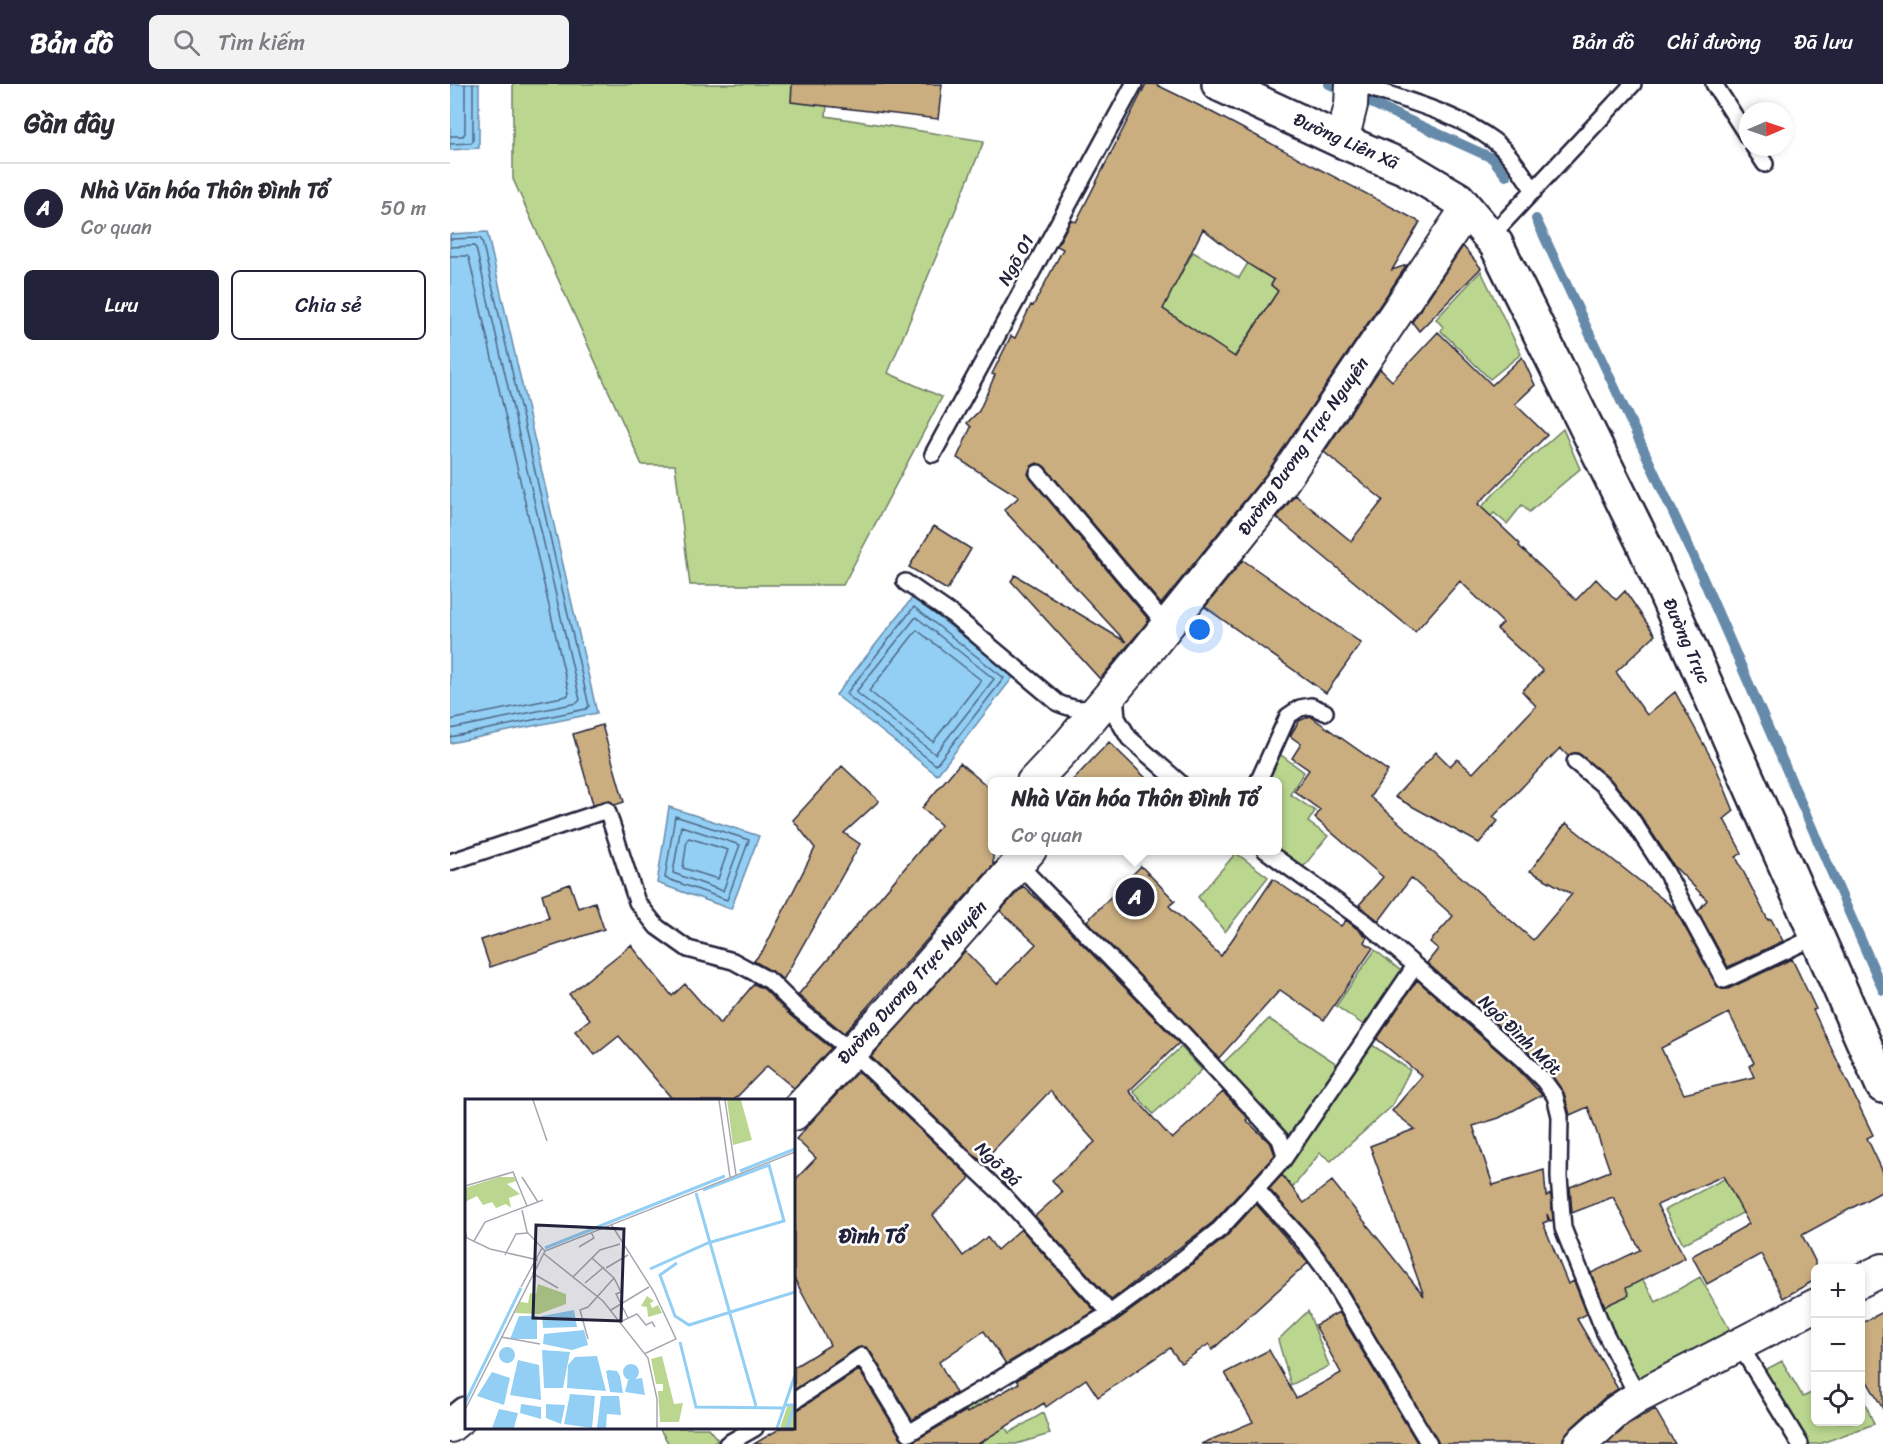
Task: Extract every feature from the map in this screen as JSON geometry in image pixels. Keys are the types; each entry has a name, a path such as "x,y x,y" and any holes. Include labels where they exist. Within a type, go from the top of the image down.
{"street":[{"name":"Đường Liên Xã","path":"1219,84 1406,168 1458,199 1466,210"},
{"path":"1342,141 1354,91"},
{"name":"Đường Trục","path":"1466,210 1496,244 1642,540 1883,1086"},
{"name":"Đường Dương Trực Nguyên","path":"1037,777 1109,697 1280,485 1466,210"},
{"name":"Đường Dương Trực Nguyên","path":"795,1113 892,1008 1024,857"},
{"path":"1865,1279 1883,1270"},
{"path":"1580,1444 1617,1411 1638,1397 1811,1307"},
{"path":"450,1426 465,1414"}],"lane":[{"name":"Ngõ 01","path":"933,454 1134,84"},
{"path":"1490,237 1633,84"},
{"path":"1714,84 1739,123"},
{"path":"1354,91 1459,120 1495,142 1523,174 1534,191"},
{"path":"1760,156 1765,164"},
{"path":"1038,473 1167,626"},
{"path":"905,582 953,615 1058,703 1074,709 1089,709 1109,697 1117,718 1129,738 1173,777"},
{"path":"1260,777 1288,716 1299,708 1311,706 1325,712"},
{"path":"1575,762 1604,786 1630,817 1666,872 1724,980 1817,936"},
{"name":"Ngõ Đá","path":"450,862 608,810 637,902 657,927 688,949 732,961 770,981 797,1008 852,1051 1004,1196 1110,1312"},
{"name":"Ngõ Đình Một","path":"1272,855 1365,922 1521,1058 1544,1081 1555,1096 1560,1116 1559,1177 1563,1228 1604,1331 1638,1397"},
{"path":"1024,857 1280,1139 1285,1155 1282,1160"},
{"path":"795,1400 862,1356 909,1433 1110,1312 1165,1273 1220,1229 1257,1190 1282,1160 1415,966"},
{"path":"1257,1190 1306,1244 1324,1268 1429,1444"},
{"path":"1739,1344 1800,1444"},
{"path":"727,1444 740,1436"}],"green space":[{"path":"513,84 829,84 826,116 984,141 888,373 942,397 843,585 690,585 675,465 642,465 513,179"},
{"path":"1193,252 1239,278 1248,263 1274,280 1271,285 1278,291 1234,357 1162,308"},
{"path":"1481,271 1521,354 1490,379 1441,331 1443,327 1436,319"},
{"path":"1563,429 1580,469 1529,512 1522,505 1507,524 1494,513 1458,550 1465,524 1519,468"},
{"path":"1277,752 1304,772 1290,794 1315,811 1308,822 1328,836 1300,871 1282,854 1282,777 1266,777"},
{"path":"1234,855 1239,855 1268,877 1225,932 1198,897"},
{"path":"1375,950 1401,971 1365,1026 1336,1006"},
{"path":"1269,1019 1337,1064 1289,1143 1219,1067"},
{"path":"1372,1045 1410,1070 1391,1107 1331,1161 1320,1153 1281,1202 1268,1186 1309,1134"},
{"path":"1181,1047 1202,1070 1153,1114 1133,1091"},
{"path":"1737,1172 1754,1207 1683,1244 1665,1210"},
{"path":"1638,1272 1656,1302 1700,1277 1730,1330 1687,1358 1643,1379 1635,1377 1587,1297"},
{"path":"1308,1311 1329,1366 1291,1385 1278,1340"},
{"path":"1782,1361 1803,1397 1811,1393 1811,1426 1865,1426 1865,1403 1874,1424 1819,1444 1807,1444 1761,1372"},
{"path":"986,1395 1009,1433 1043,1413 1050,1434 1016,1444 977,1444 962,1407"},
{"path":"660,1429 709,1429 718,1440 712,1444 669,1444"}],"water":[{"path":"450,84 479,84 479,148 450,150"},
{"path":"487,232 597,713 450,743 450,234"},
{"path":"913,597 1014,676 937,775 836,695"},
{"path":"669,807 759,836 731,909 657,883"}],"building":[{"path":"792,84 942,84 938,119 791,102"},
{"path":"1146,84 1155,84 1420,222 1392,270 1407,265 1266,474 1161,604 1045,467 1037,463 1031,466 1028,474 1031,479 1149,620 1100,679 1011,581 1015,575 1126,642 1004,510 1019,497 957,458 971,427 967,423 979,411 995,375 992,374 1011,336 1015,338 1063,249 1057,246 1071,220 1076,222","holes":["1203,229 1251,266 1274,280 1271,285 1278,291 1235,357 1163,309"]},
{"path":"1463,246 1481,268 1419,331 1412,322"},
{"path":"1438,332 1492,385 1522,357 1535,385 1515,404 1547,435 1478,504 1576,600 1596,579 1616,600 1625,591 1655,635 1616,672 1647,715 1675,692 1715,765 1734,811 1724,819 1742,853 1736,857 1768,920 1771,919 1783,941 1728,967 1698,911 1707,900 1674,866 1638,812 1611,780 1577,753 1568,756 1560,748 1493,817 1498,821 1479,843 1395,797 1436,752 1450,766 1457,759 1473,773 1536,706 1522,691 1543,671 1497,629 1503,623 1460,581 1415,632 1277,518 1295,495 1351,541 1383,500 1324,452 1380,369 1392,381"},
{"path":"934,526 971,549 947,590 909,567"},
{"path":"1243,560 1361,643 1326,693 1205,607"},
{"path":"1310,716 1388,771 1370,797 1533,940 1572,894 1530,871 1566,823 1674,908 1719,988 1728,989 1792,959 1816,1009 1813,1010 1873,1135 1867,1138 1883,1172 1883,1191 1802,1235 1815,1261 1815,1264 1811,1264 1811,1282 1783,1298 1761,1254 1707,1284 1692,1256 1749,1224 1723,1176 1657,1205 1685,1258 1626,1288 1629,1295 1605,1306 1591,1273 1640,1250 1613,1197 1572,1213 1570,1187 1610,1171 1588,1107 1570,1115 1564,1093 1551,1074 1427,963 1438,949 1430,942 1453,916 1411,878 1379,921 1359,905 1383,877 1315,818 1320,810 1294,791 1309,770 1292,758 1301,744 1290,736 1299,721","holes":["1729,1013 1754,1063 1749,1066 1754,1077 1684,1094 1661,1048"]},
{"path":"602,725 624,802 615,805 608,800 593,804 573,734"},
{"path":"1109,742 1145,777 1076,777"},
{"path":"960,763 988,787 988,855 993,855 993,865 996,862 844,1033 798,995 941,825 922,808"},
{"path":"842,766 879,801 844,833 860,844 783,980 754,961 764,949 815,848 793,820"},
{"path":"1141,866 1175,901 1169,906 1221,956 1273,879 1341,926 1346,920 1367,937 1364,942 1373,948 1324,1020 1280,990 1219,1058 1087,921"},
{"path":"570,884 578,908 595,902 604,929 490,967 481,940 549,918 542,894"},
{"path":"1023,886 1179,1043 1129,1091 1172,1139 1223,1092 1248,1118 1246,1120 1271,1144 1275,1155 1213,1222 1111,1300 1035,1216 1062,1192 1052,1180 1095,1142 1050,1091 982,1162 871,1057 965,951 997,984 1036,944 1000,911"},
{"path":"631,945 672,996 685,984 720,1024 754,984 764,989 791,1016 831,1048 794,1088 767,1066 735,1099 672,1099 619,1036 595,1055 575,1031 590,1019 569,994"},
{"path":"1417,980 1514,1065 1542,1095 1499,1118 1473,1126 1493,1185 1544,1170 1546,1196 1551,1194 1553,1220 1550,1221 1547,1214 1548,1221 1543,1223 1568,1284 1574,1281 1587,1314 1577,1319 1618,1389 1605,1397 1568,1431 1563,1438 1563,1444 1439,1444 1332,1263 1269,1189 1282,1175 1304,1203 1332,1181 1424,1296 1370,1146 1415,1129 1392,1111 1422,1076 1377,1039"},
{"path":"858,1071 969,1176 969,1179 933,1215 963,1256 987,1237 997,1250 1021,1229 1095,1311 1006,1364 984,1331 939,1362 956,1393 912,1420 866,1347 857,1348 795,1389 795,1366 830,1345 795,1280 795,1180 816,1158 796,1139"},
{"path":"1256,1204 1308,1263 1212,1350 1209,1344 1181,1363 1170,1348 1098,1397 1086,1379 1046,1407 1044,1403 978,1444 754,1444 779,1429 795,1429 795,1411 859,1370 901,1438 909,1443 914,1441 1019,1383 1017,1380 1116,1321 1226,1237"},
{"path":"1339,1312 1418,1444 1201,1444 1253,1422 1225,1373 1269,1350 1296,1398 1341,1373 1315,1325"},
{"path":"1883,1312 1883,1409 1865,1378 1865,1321"},
{"path":"1655,1409 1675,1444 1607,1444 1628,1425"}],"waterway":[{"path":"1329,84 1492,158 1506,176"},
{"path":"1536,219 1690,549 1883,990"}],"place":[{"name":"Nhà Văn hóa Thôn Đình Tổ","path":"1135,897"}],"district":[{"name":"Đình Tổ","path":"872,1236"}]}
